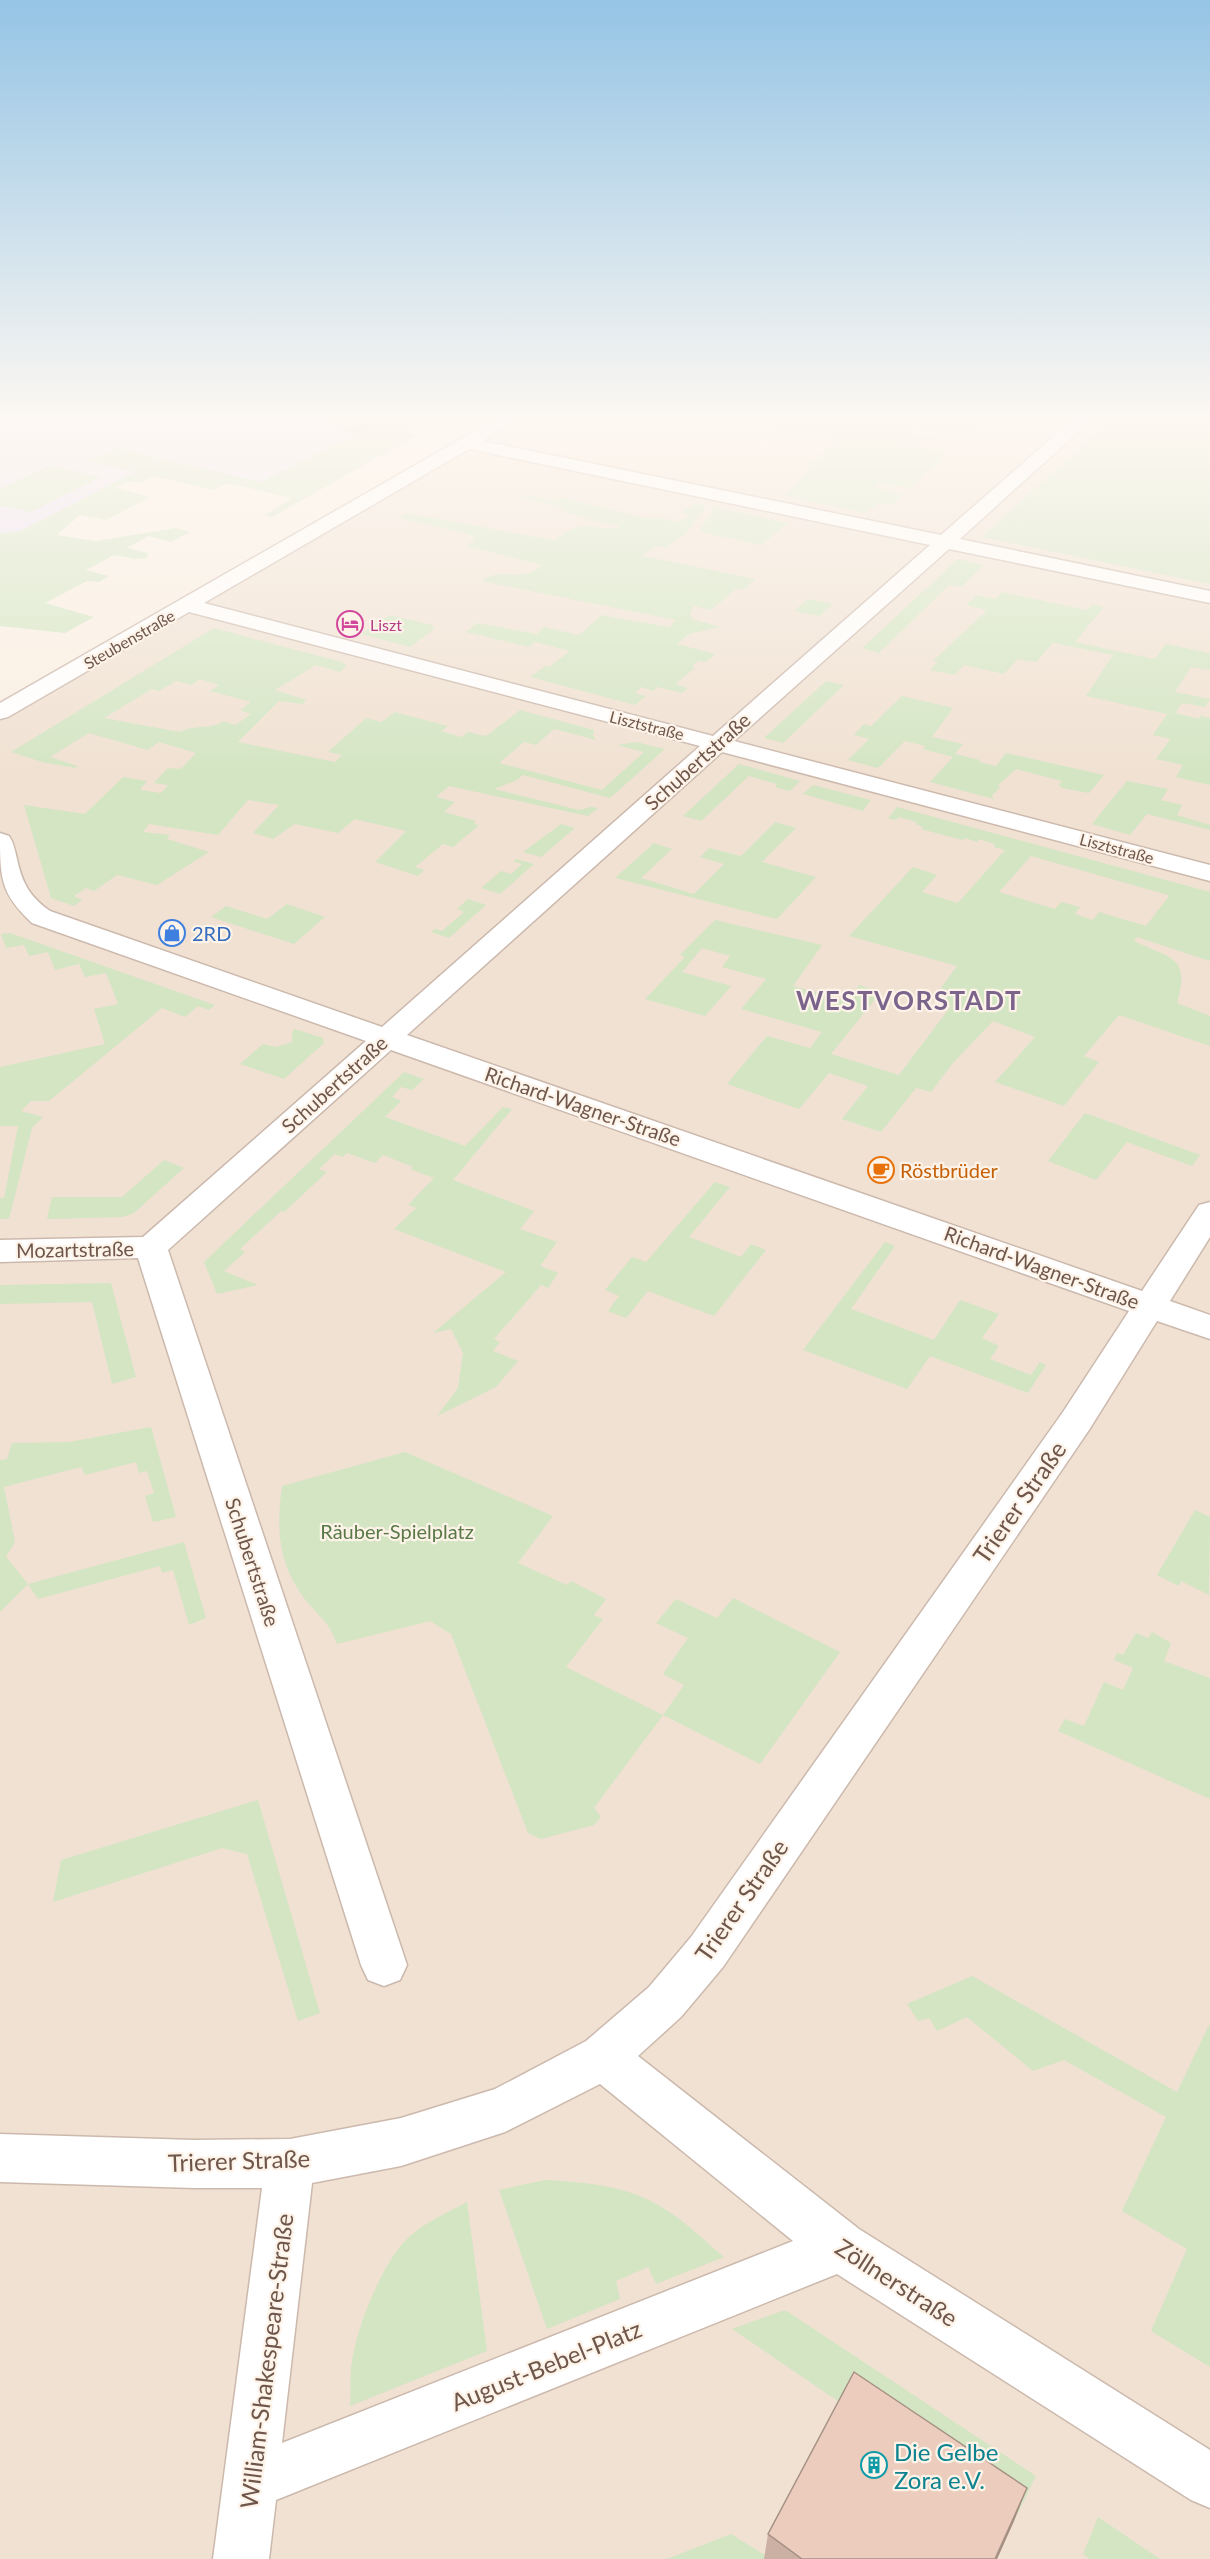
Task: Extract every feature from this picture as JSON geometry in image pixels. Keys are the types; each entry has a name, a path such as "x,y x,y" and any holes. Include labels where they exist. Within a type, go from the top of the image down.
{"street":[{"name":"Steubenstraße","path":"0,712 301,539"},
{"path":"932,539 1210,597"},
{"name":"Schubertstraße","path":"384,1965 151,1247 947,539"},
{"name":"Lisztstraße","path":"188,605 1210,873"},
{"name":"Richard-Wagner-Straße","path":"0,841 12,889 23,905 41,917 1210,1327"},
{"name":"Trierer Straße","path":"0,2158 194,2164 290,2163 401,2142 505,2109 603,2056 665,2002 707,1952 1076,1421 1210,1212"},
{"name":"Mozartstraße","path":"0,1251 151,1247"},
{"name":"Zöllnerstraße","path":"603,2056 841,2247 1210,2481"},
{"name":"William-Shakespeare-Straße","path":"241,2559 290,2163"},
{"name":"August-Bebel-Platz","path":"251,2483 841,2247"}],"shaded area":[{"path":"309,539 1210,539 1210,2559 0,2559 0,709 22,701"}],"green space":[{"path":"0,539 142,539 127,548 148,553 147,558 135,559 114,555 86,570 109,576 99,582 87,581 45,603 94,617 65,633 0,626"},
{"path":"474,539 677,539 666,548 656,546 642,556 755,579 745,589 736,589 711,610 694,606 690,613 693,619 720,627 689,634 677,644 716,654 706,662 699,661 692,666 695,668 675,684 688,688 682,693 657,687 653,691 641,687 635,693 646,696 635,705 530,677 545,666 549,667 570,651 535,642 529,647 466,632 477,623 537,634 544,627 579,635 601,615 669,627 676,620 481,581 496,575 526,574 542,565 466,546"},
{"path":"735,539 768,539 761,545"},
{"path":"994,539 1210,539 1210,584"},
{"path":"958,559 984,565 962,587 949,585 879,653 862,648"},
{"path":"1002,592 1087,610 1093,604 1104,607 1075,642 1154,659 1166,644 1210,653 1210,670 1191,667 1175,692 1210,699 1205,707 1182,703 1175,713 1199,719 1200,716 1210,718 1210,785 1176,777 1183,765 1156,759 1170,739 1153,735 1167,714 1086,696 1113,655 1053,643 1036,662 1018,659 1004,674 964,665 955,675 930,670 937,662 933,661 987,610 966,605 976,595 995,599"},
{"path":"808,599 833,604 820,616 794,611"},
{"path":"390,615 433,625 434,629 410,647 361,634"},
{"path":"214,628 345,663 346,667 340,672 316,665 275,690 306,700 303,704 279,701 238,742 335,762 342,755 328,752 366,718 381,722 395,712 448,726 441,731 461,737 468,732 486,736 520,710 594,730 593,735 596,740 554,729 536,745 524,742 499,763 602,790 644,752 617,745 636,742 665,749 610,798 523,775 517,780 494,789 579,810 598,808 588,816 449,786 436,797 455,802 444,812 476,821 474,824 479,825 453,847 443,844 415,867 424,870 418,876 375,862 406,831 355,819 338,833 295,824 273,839 253,833 279,805 248,800 218,835 149,824 143,832 170,835 167,839 209,852 157,885 117,875 94,891 86,888 74,896 82,900 74,906 51,898 24,805 85,814 123,777 147,781 140,790 161,793 168,785 154,783 168,768 181,769 196,753 159,742 148,750 89,733 50,757 77,766 76,768 42,762 11,752","holes":["200,679 219,685 210,691 251,702 240,710 251,714 235,725 223,721 219,724 180,732 104,718 152,689 159,691 176,681 191,685"]},
{"path":"826,681 844,685 783,743 764,738"},
{"path":"902,696 953,708 932,737 963,744 955,754 996,766 1006,753 1104,775 1089,793 1062,788 1059,785 1062,781 1016,769 998,785 1000,787 992,796 994,799 930,782 953,757 923,749 925,746 905,741 878,768 848,760 869,739 854,735 864,724 871,726"},
{"path":"739,764 800,781 790,791 775,787 777,784 749,776 701,821 683,816"},
{"path":"1127,781 1168,789 1161,800 1182,805 1177,815 1210,825 1210,830 1147,814 1130,835 1092,824"},
{"path":"813,785 871,800 863,811 803,794"},
{"path":"897,807 1210,892 1210,961 1137,937 1134,941 1167,956 1179,967 1181,987 1177,1003 1210,1016 1210,1046 1119,1015 1084,1056 1099,1062 1064,1106 995,1082 1035,1037 993,1021 952,1064 931,1092 916,1088 881,1132 842,1119 868,1086 829,1073 799,1109 727,1084 767,1036 810,1048 822,1032 741,1009 766,979 722,967 730,956 702,948 682,972 731,986 705,1016 645,999 685,957 680,955 715,920 822,945 793,986 848,1001 859,985 881,992 831,1054 899,1075 951,1006 932,1000 957,966 849,936 913,867 937,875 922,892 958,903 1005,850 979,839 977,842 965,838 962,840 921,829 923,827 915,824 917,822 899,817 896,820 888,818","holes":["1031,856 1168,895 1146,926 1099,912 1093,920 1075,914 1080,907 1061,902 1055,909 999,892"]},
{"path":"775,822 796,828 762,862 816,877 777,919 615,878 654,843 672,849 641,878 694,894 724,864 700,857 709,848 741,856"},
{"path":"561,824 575,828 541,857 523,852"},
{"path":"516,859 534,864 500,894 481,888 501,871 511,874 522,864 513,861"},
{"path":"468,899 486,905 449,938 431,932 435,929 442,931 464,912 457,909"},
{"path":"287,904 325,917 294,944 211,917 226,906 267,919"},
{"path":"10,933 215,1005 209,1010 198,1006 185,1017 162,1008 49,1101 31,1101 21,1111 43,1117 32,1128 9,1219 0,1219 0,1198 4,1198 18,1126 0,1126 0,1067 105,1044 94,1009 118,1004 106,973 85,977 79,964 55,970 48,952 29,956 24,945 6,948 1,934"},
{"path":"295,1029 323,1038 324,1043 284,1079 240,1064 263,1044 276,1047 292,1042 292,1032"},
{"path":"404,1072 424,1079 412,1090 401,1087 392,1097 401,1101 385,1117 465,1146 503,1107 512,1109 453,1180 534,1211 520,1229 557,1242 540,1266 558,1273 548,1288 541,1285 494,1339 500,1342 493,1351 518,1361 496,1387 437,1416 458,1388 463,1353 451,1329 433,1333 506,1272 394,1229 416,1208 408,1205 434,1178 383,1155 375,1163 347,1153 343,1157 335,1154 319,1169 327,1172 240,1249 245,1252 224,1271 258,1285 217,1294 204,1262"},
{"path":"1085,1113 1200,1155 1192,1166 1127,1142 1096,1180 1048,1161"},
{"path":"164,1160 184,1168 134,1213 123,1217 47,1219 52,1197 122,1197"},
{"path":"715,1182 730,1187 689,1237 741,1257 751,1244 766,1250 714,1316 648,1291 626,1318 608,1311 619,1296 605,1290 632,1257 646,1262"},
{"path":"885,1242 895,1246 851,1309 934,1340 960,1300 999,1314 982,1338 999,1346 990,1359 1031,1375 1040,1362 1046,1365 1028,1393 930,1356 907,1389 803,1350"},
{"path":"111,1283 136,1377 112,1384 92,1302 0,1304 0,1285"},
{"path":"151,1427 176,1517 153,1522 145,1496 154,1493 147,1471 139,1473 136,1462 85,1475 81,1467 4,1487 15,1542 6,1557 28,1584 0,1612 0,1460 7,1459 12,1443 69,1442"},
{"name":"Räuber-Spielplatz","path":"405,1452 553,1516 518,1563 567,1585 571,1581 606,1599 594,1615 603,1619 566,1667 663,1715 594,1808 601,1817 594,1825 541,1839 528,1833 451,1634 430,1621 337,1644 328,1626 309,1604 291,1576 285,1562 280,1533 282,1486"},
{"path":"1195,1510 1210,1517 1209,1595 1181,1581 1179,1586 1157,1575"},
{"path":"184,1542 206,1618 189,1625 173,1570 162,1573 160,1566 38,1599 28,1584"},
{"path":"733,1598 840,1652 760,1764 663,1715 684,1685 663,1674 688,1638 656,1623 676,1599 717,1618"},
{"path":"1152,1632 1171,1643 1164,1661 1210,1678 1210,1799 1058,1731 1065,1719 1084,1726 1104,1682 1123,1690 1133,1668 1114,1660 1117,1653 1123,1655 1136,1633 1148,1638"},
{"path":"258,1800 320,2013 298,2021 247,1854 222,1848 53,1902 61,1860"},
{"path":"972,1976 1177,2092 1210,2023 1210,2367 1151,2331 1187,2249 1122,2211 1166,2117 1064,2060 1033,2071 967,2017 937,2031 929,2018 918,2021 907,2004"},
{"path":"545,2180 592,2184 638,2195 674,2215 724,2257 656,2284 648,2267 616,2281 620,2299 547,2329 499,2190"},
{"path":"467,2202 487,2351 350,2406 351,2369 357,2338 377,2284 386,2268 404,2242 418,2230"},
{"path":"785,2310 1036,2476 1014,2521 732,2329"},
{"path":"1098,2517 1160,2559 1090,2559 1083,2554"},
{"path":"731,2534 768,2557 767,2559 667,2559"}],"building":[{"name":"Die Gelbe Zora e.V.","path":"854,2372 1027,2488 995,2559 802,2559 768,2534"}],"place":[{"name":"Liszt","path":"350,624"},
{"name":"2RD","path":"172,933"},
{"name":"Röstbrüder","path":"881,1170"},
{"name":"Die Gelbe Zora e.V.","path":"874,2465"}],"district":[{"name":"WESTVORSTADT","path":"909,1000"}]}
